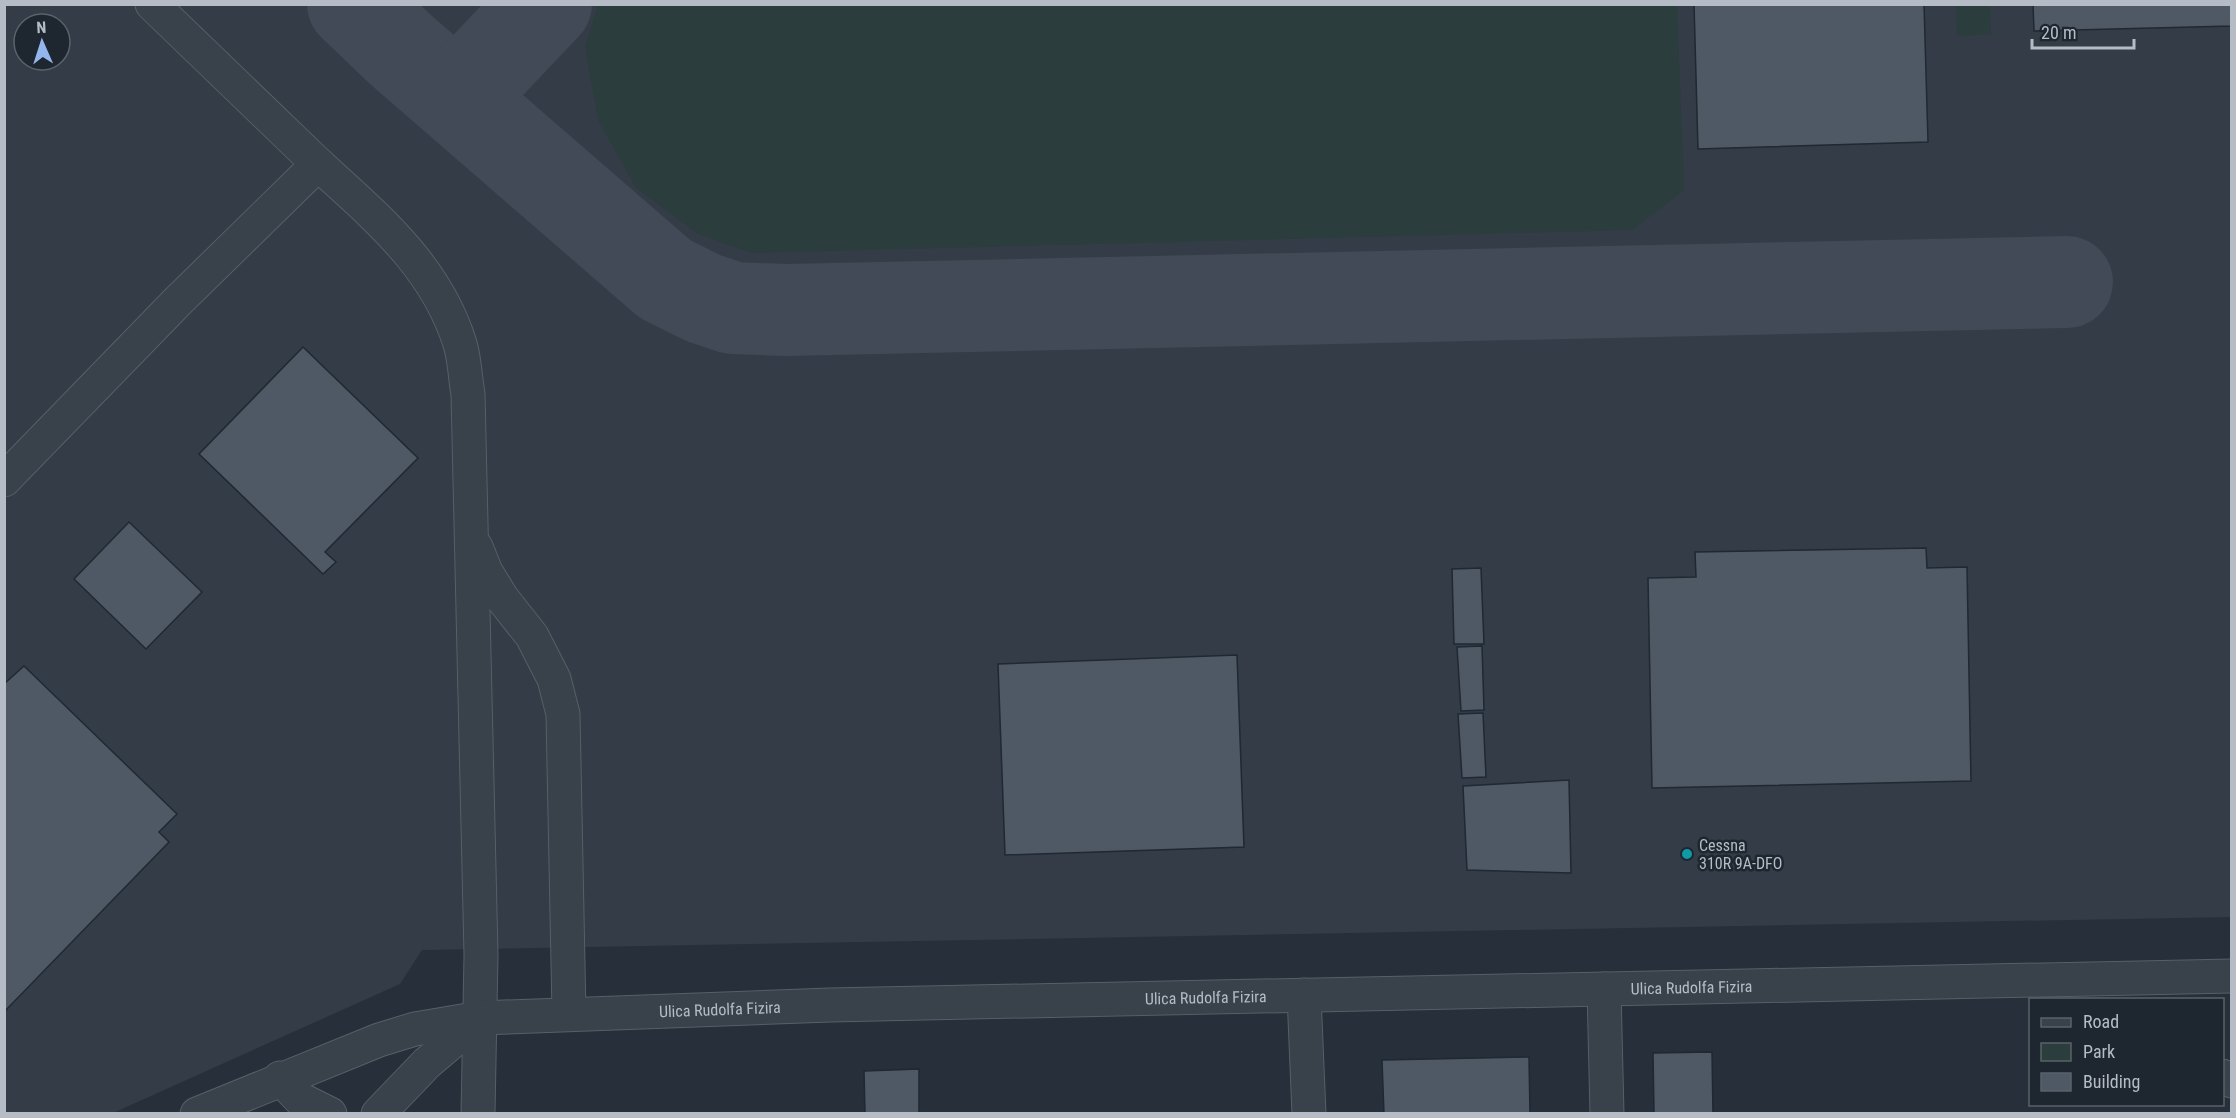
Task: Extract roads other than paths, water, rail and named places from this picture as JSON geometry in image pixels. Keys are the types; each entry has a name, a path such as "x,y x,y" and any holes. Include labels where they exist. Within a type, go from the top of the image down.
{"street":[{"path":"152,4 395,236 418,262 443,301 461,346 468,394 481,932 478,1113"},
{"path":"4,480 177,302 318,164"},
{"path":"471,534 486,572 502,598 532,636 554,679 563,714 569,1014"},
{"name":"Ulica Rudolfa Fizira","path":"197,1113 280,1078 414,1029 480,1018 1304,995 2232,976"},
{"path":"2085,980 2124,998"},
{"path":"1604,989 1607,1113"},
{"path":"1304,995 1310,1113"},
{"path":"378,1113 427,1063 480,1018"},
{"path":"280,1078 300,1099 330,1113"}],"place":[{"name":"Cessna 310R 9A-DFO","path":"1687,854"}]}
